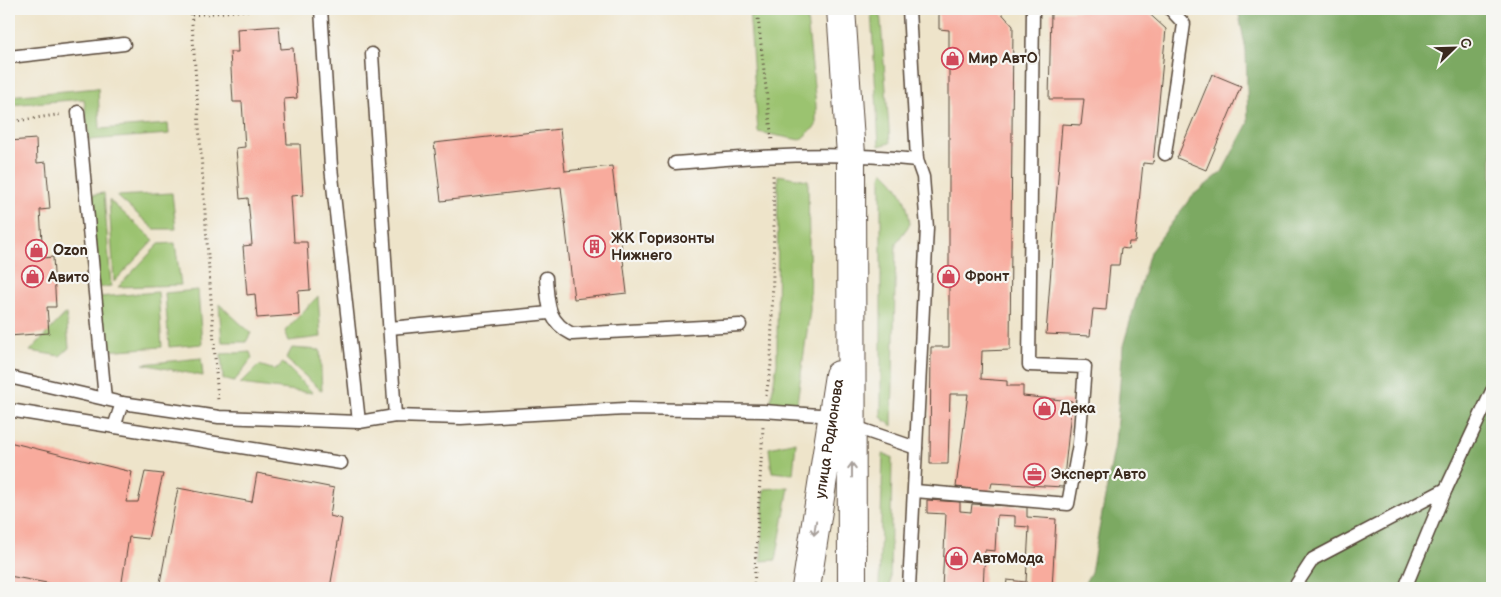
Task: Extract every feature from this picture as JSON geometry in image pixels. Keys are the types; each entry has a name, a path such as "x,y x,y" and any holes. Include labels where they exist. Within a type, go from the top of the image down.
{"main road":[{"name":"улица Родионова","path":"841,9 851,156 853,290 843,421 852,588"},
{"name":"улица Родионова","path":"806,588 843,421"}],"lane":[{"path":"321,9 331,167 359,422"},
{"path":"909,9 917,160 923,177 927,228 909,588"},
{"path":"915,491 1068,504 1079,444 1084,367 1029,365 1033,9"},
{"path":"1164,154 1184,24 1170,9"},
{"path":"9,57 124,44"},
{"path":"372,54 395,416"},
{"path":"78,112 105,399"},
{"path":"675,163 772,157 851,156 917,160"},
{"path":"546,278 549,313 562,329 572,334 740,325"},
{"path":"390,328 549,313"},
{"path":"9,377 122,403 219,417 359,422 395,416 461,418 625,409 764,411 843,421 916,448"},
{"path":"1404,588 1446,489 1492,391"},
{"path":"114,427 122,403"},
{"path":"9,410 341,463"},
{"path":"1294,588 1313,559 1446,489"}],"path":[{"path":"191,9 218,380"},
{"path":"192,15 258,9"},
{"path":"754,588 764,411 771,364 774,227 772,157 757,9"},
{"path":"9,122 78,112"}],"green space":[{"path":"749,9 806,9 816,105 816,126 800,140 758,132"},
{"path":"871,9 880,9 890,143 879,146"},
{"path":"1238,9 1492,9 1492,588 1082,588 1091,572 1115,444 1123,346 1150,252 1192,196 1222,172 1248,123 1246,51"},
{"path":"98,88 100,129 168,124 169,134 89,140 84,99 9,105 9,96"},
{"path":"883,171 902,195 910,224 896,243 892,426 881,417 881,177"},
{"path":"778,175 808,180 810,310 797,403 770,405 777,363"},
{"path":"104,193 111,286 98,288 90,195"},
{"path":"172,193 176,229 154,229 117,196"},
{"path":"109,200 154,240 114,282"},
{"path":"175,243 181,285 118,287 159,244"},
{"path":"198,290 202,344 169,347 165,293"},
{"path":"158,292 162,347 104,351 99,297"},
{"path":"318,296 321,337 289,341 285,331"},
{"path":"219,304 251,333 246,342 222,342"},
{"path":"66,313 69,348 60,356 30,351"},
{"path":"292,348 320,350 322,391 286,359"},
{"path":"250,352 252,358 234,382 223,379 221,354"},
{"path":"201,358 203,376 143,364"},
{"path":"283,363 313,393 240,384 259,365 275,370"},
{"path":"796,442 793,474 772,472 769,448"},
{"path":"883,454 892,457 890,587 888,588 879,586"},
{"path":"789,487 776,560 761,561 764,489"}],"building":[{"path":"939,9 998,9 1013,26 1010,350 982,351 981,379 1007,381 1007,386 1023,386 1023,396 1072,401 1063,487 992,483 989,495 973,493 973,489 956,487 968,394 950,394 948,464 930,464 931,347 949,347 949,30 939,29"},
{"path":"1144,9 1166,29 1153,164 1143,163 1135,242 1129,242 1128,249 1121,248 1119,265 1110,265 1106,310 1093,309 1090,336 1046,334 1062,124 1081,125 1084,99 1049,99 1051,12"},
{"path":"279,26 281,49 293,48 297,98 284,99 287,144 300,144 303,195 291,196 294,242 307,242 310,290 298,291 299,315 257,318 255,294 247,295 243,246 252,245 248,198 240,199 236,148 245,147 242,102 233,102 230,52 238,52 237,29"},
{"path":"1212,74 1241,86 1206,170 1177,158"},
{"name":"ЖК Горизонты Нижнего","path":"560,129 565,171 612,166 627,293 574,299 561,187 441,201 434,143"},
{"path":"36,139 37,163 46,162 50,209 40,210 43,258 53,257 56,307 47,307 49,333 9,336 9,141"},
{"path":"9,442 132,472 126,502 138,502 145,472 163,474 148,539 129,537 121,588 74,588 9,576"},
{"path":"257,473 334,488 330,516 342,519 330,588 159,588 178,488 252,502"},
{"path":"927,500 960,502 960,511 971,512 972,504 1027,507 1027,517 1056,519 1052,588 1006,588 1007,580 1026,582 1029,527 1015,526 1015,516 997,515 995,551 985,550 983,588 942,588 946,514 927,513"}],"place":[{"name":"Мир АвтО","path":"952,58"},
{"name":"ЖК Горизонты Нижнего","path":"595,247"},
{"name":"Ozon","path":"37,250"},
{"name":"Фронт","path":"949,276"},
{"name":"Авито","path":"32,277"},
{"name":"Дека","path":"1044,408"},
{"name":"Эксперт Авто","path":"1035,474"},
{"name":"АвтоМода","path":"957,558"}]}
